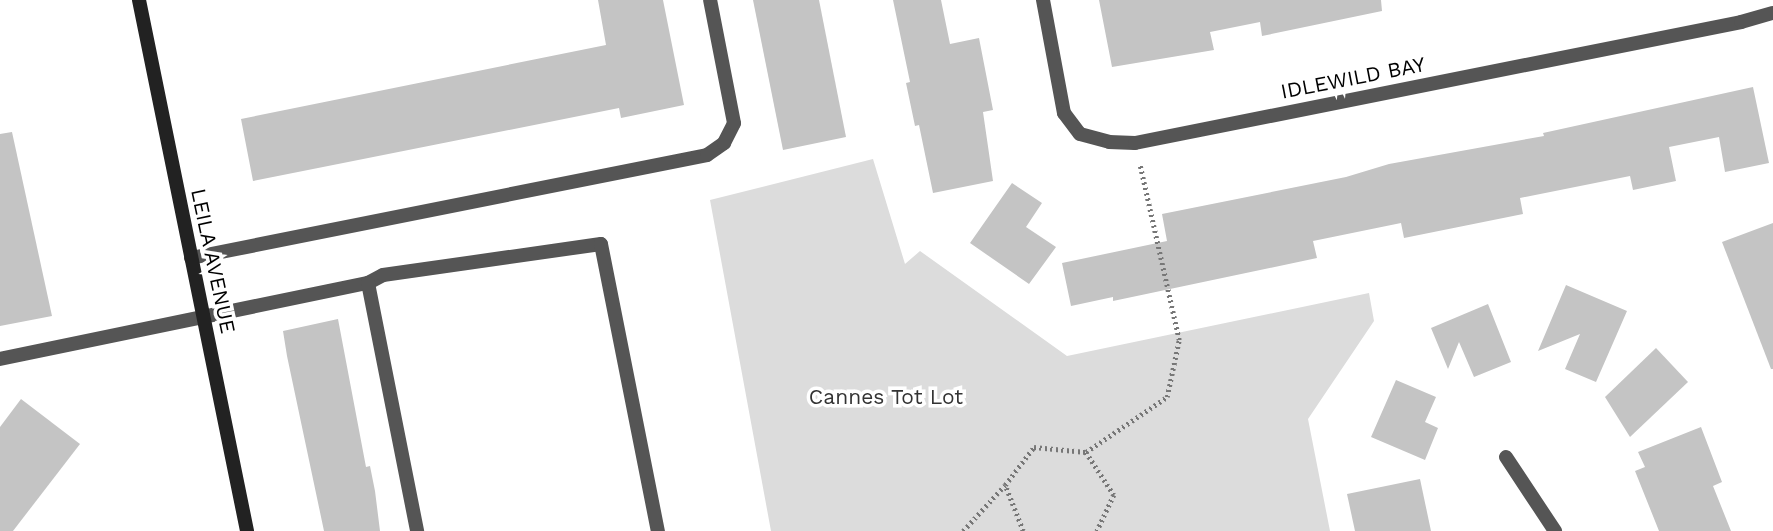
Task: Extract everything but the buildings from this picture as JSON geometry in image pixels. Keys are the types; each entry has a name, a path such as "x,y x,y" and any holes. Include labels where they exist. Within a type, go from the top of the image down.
{"street":[{"name":"LEILA AVENUE","path":"139,0 247,531"},
{"path":"191,258 707,155 724,143 734,123 710,0"},
{"name":"IDLEWILD BAY","path":"1043,0 1064,113 1080,134 1109,142 1135,143 1727,25 1773,13"},
{"path":"0,359 204,319 368,283 383,275 601,244 659,531"},
{"path":"368,283 417,531"},
{"path":"1506,457 1555,531"}],"path":[{"path":"962,531 1005,485 1034,447 1086,452 1167,397 1179,340 1135,143"},
{"path":"1086,452 1114,495 1097,531"},
{"path":"1005,485 1023,531"}],"green space":[{"name":"Cannes Tot Lot","path":"873,159 905,264 920,251 1067,356 1369,293 1374,321 1308,419 1330,531 771,531 710,200"}]}
